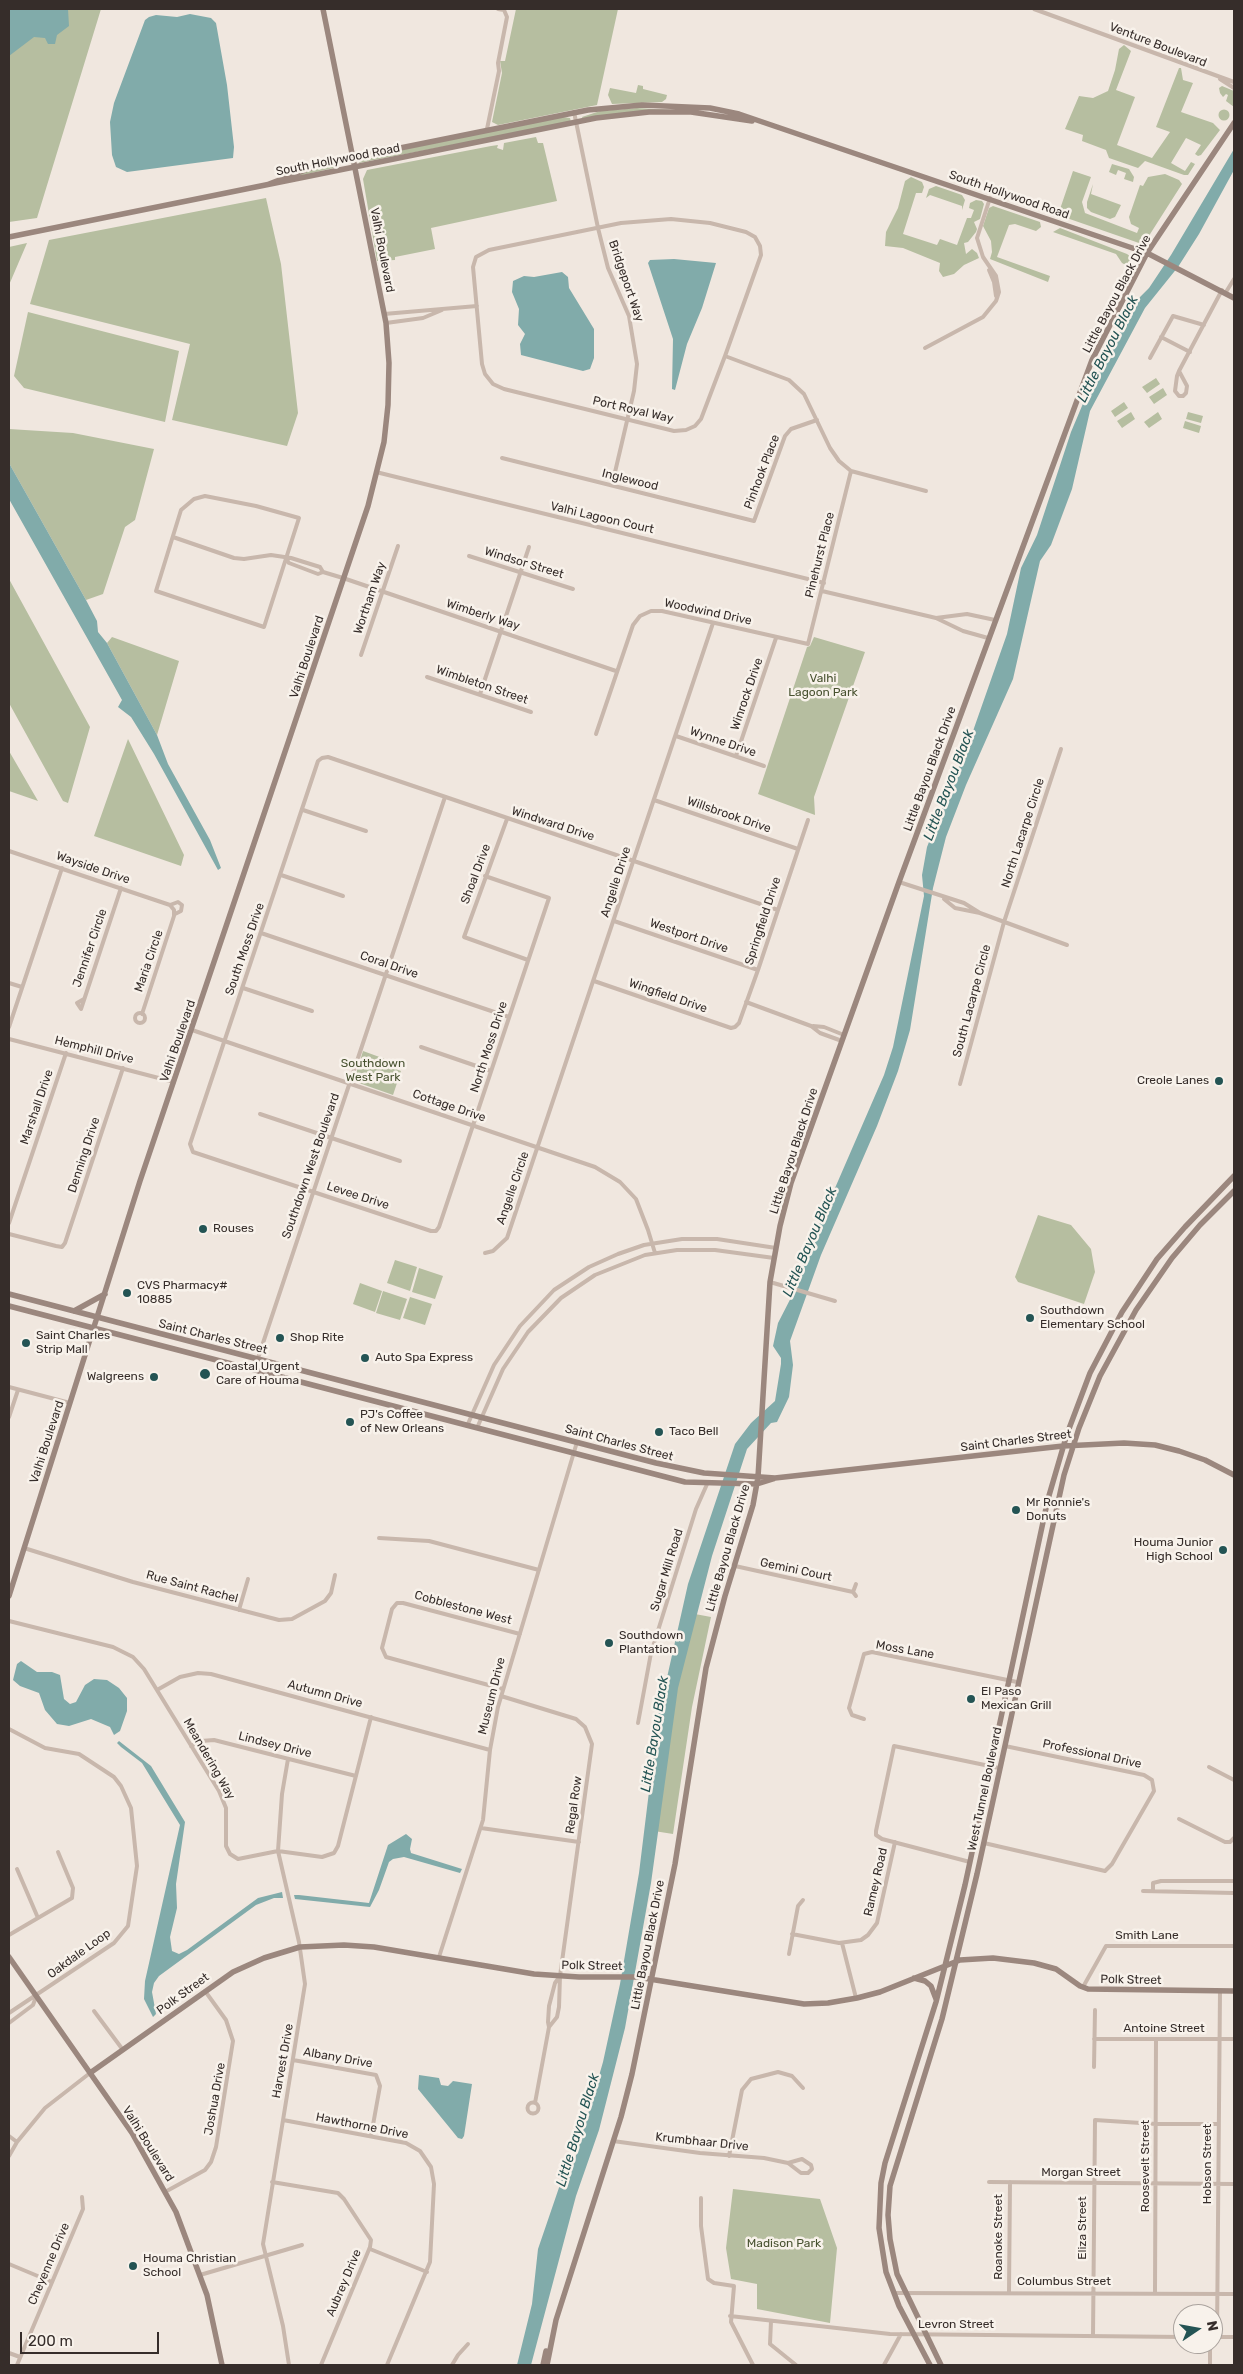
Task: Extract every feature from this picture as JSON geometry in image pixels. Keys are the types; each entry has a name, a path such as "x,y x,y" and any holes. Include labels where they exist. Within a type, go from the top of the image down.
{"street":[{"name":"Valhi Boulevard","path":"9,1596 174,1082 368,506 384,442 388,405 389,363 386,323 323,9"},
{"path":"487,129 499,71 498,63 507,17 504,10 498,9"},
{"name":"Venture Boulevard","path":"1034,9 1218,78 1234,82"},
{"name":"Venture Boulevard","path":"1218,78 1234,88"},
{"name":"South Hollywood Road","path":"268,184 321,164 574,112 642,105 681,105 739,114 990,198 1147,253 1224,291 1234,298"},
{"name":"Bridgeport Way","path":"574,112 598,228 608,268 629,316 637,364 628,419 612,485"},
{"name":"South Hollywood Road","path":"268,184 576,122 649,112 690,112 771,125"},
{"name":"Little Bayou Black Drive","path":"543,2365 614,2141 634,2067 675,1864 706,1668 747,1527 757,1484 770,1282 791,1183 988,638 1087,379 1092,360 1147,253 1234,123"},
{"path":"9,237 268,184"},
{"path":"925,348 983,317 996,301 994,282 977,238 990,198"},
{"name":"Port Royal Way","path":"671,219 710,223 746,232 755,237 760,246 761,255 725,356 701,419 695,426 686,430 674,431 504,389 493,384 485,374 482,364 473,266 476,257 489,250 598,228 621,223 671,219"},
{"path":"1180,371 1187,386 1186,393 1179,396 1175,391 1180,371 1204,325 1224,291 1234,279"},
{"path":"384,314 477,306"},
{"path":"386,323 423,318 444,309"},
{"path":"1150,358 1173,316 1204,325"},
{"path":"1161,338 1190,352"},
{"path":"725,356 789,380 804,394 830,448 839,461 851,471 926,490"},
{"name":"Pinhook Place","path":"754,521 785,436 791,430 817,420"},
{"name":"Inglewood","path":"502,458 754,521"},
{"name":"Pinehurst Place","path":"808,644 851,471"},
{"name":"Valhi Lagoon Court","path":"376,472 824,583"},
{"path":"204,496 240,502 299,518 264,627 156,591 173,537 181,510 194,498 204,496"},
{"path":"173,537 244,560 270,556 286,559"},
{"name":"Wortham Way","path":"362,655 398,546"},
{"path":"480,694 529,547"},
{"name":"Windsor Street","path":"468,556 573,589"},
{"name":"Wimberly Way","path":"286,559 289,563 318,574 323,572 343,578 616,671"},
{"path":"822,591 936,618 964,631 988,638"},
{"name":"Woodwind Drive","path":"596,734 633,625 640,616 651,611 662,611 808,644"},
{"path":"936,618 967,614 995,620"},
{"name":"Angelle Drive","path":"538,1147 713,623"},
{"name":"Winrock Drive","path":"736,756 776,638"},
{"name":"Wimbleton Street","path":"427,677 531,712"},
{"name":"Wynne Drive","path":"676,736 764,766"},
{"name":"North Lacarpe Circle","path":"1004,922 1062,750"},
{"name":"Windward Drive","path":"322,758 328,757 778,910"},
{"name":"South Moss Drive","path":"190,1148 318,761 322,758"},
{"name":"Southdown West Boulevard","path":"254,1370 330,1137 445,798"},
{"name":"Willsbrook Drive","path":"654,800 798,849"},
{"path":"303,810 366,831"},
{"name":"Shoal Drive","path":"507,819 464,937 528,960"},
{"name":"Springfield Drive","path":"735,1027 758,970 808,820"},
{"name":"Wayside Drive","path":"9,851 170,905"},
{"path":"9,1027 62,868"},
{"path":"281,875 344,896"},
{"name":"North Moss Drive","path":"436,1231 474,1125 549,898 485,876"},
{"path":"899,882 936,895 955,908 980,913 1067,945"},
{"name":"Jennifer Circle","path":"81,1009 121,888"},
{"path":"178,902 182,905 181,911 175,914 170,905 178,902"},
{"name":"Maria Circle","path":"142,1014 175,914"},
{"name":"Westport Drive","path":"614,921 758,970"},
{"name":"South Lacarpe Circle","path":"960,1084 1004,922"},
{"name":"Coral Drive","path":"261,933 509,1017"},
{"name":"Wingfield Drive","path":"594,981 731,1028 735,1027"},
{"path":"9,983 22,987"},
{"path":"243,988 312,1011"},
{"path":"746,1002 811,1026 820,1033 843,1038"},
{"name":"Cottage Drive","path":"192,1030 595,1167 620,1182 640,1206 655,1253"},
{"name":"Hemphill Drive","path":"9,1038 174,1082"},
{"path":"421,1047 491,1071"},
{"name":"Marshall Drive","path":"9,1223 66,1053"},
{"name":"Denning Drive","path":"9,1234 62,1247 65,1243 123,1068"},
{"path":"260,1114 400,1161"},
{"name":"Angelle Circle","path":"485,1253 493,1250 507,1238 538,1147"},
{"name":"Levee Drive","path":"190,1148 193,1152 431,1231 436,1231"},
{"name":"West Tunnel Boulevard","path":"930,2365 894,2293 886,2272 880,2242 880,2196 886,2163 936,2002 970,1862 1048,1499 1063,1446 1090,1373 1105,1342 1138,1287 1157,1260 1185,1227 1234,1176"},
{"name":"West Tunnel Boulevard","path":"941,2365 897,2274 890,2242 888,2215 890,2186 930,2058 956,1962 984,1843 1017,1682 1064,1475 1100,1376 1136,1310 1172,1258 1200,1225 1234,1191"},
{"path":"467,1426 504,1349 520,1326 544,1299 589,1267 618,1254 652,1244 682,1239 710,1239 776,1248"},
{"path":"477,1428 512,1355 528,1332 551,1307 575,1288 595,1276 624,1262 655,1253 716,1250 774,1258"},
{"path":"770,1282 835,1301"},
{"name":"Saint Charles Street","path":"9,1294 671,1467 724,1476 775,1478 1063,1446 1124,1442 1155,1446 1206,1460 1234,1475"},
{"path":"73,1311 105,1294"},
{"name":"Saint Charles Street","path":"9,1306 685,1482 757,1484"},
{"path":"9,1387 70,1403"},
{"path":"9,1417 18,1390"},
{"name":"Museum Drive","path":"438,1957 481,1828 490,1750 501,1696 577,1442"},
{"path":"757,1484 775,1478"},
{"name":"Sugar Mill Road","path":"638,1723 651,1654 696,1509 708,1482"},
{"path":"379,1538 429,1541 539,1570"},
{"name":"Rue Saint Rachel","path":"24,1548 133,1582 279,1620 292,1619 325,1601 330,1593 335,1575"},
{"name":"Gemini Court","path":"735,1566 854,1594 856,1584"},
{"path":"239,1610 248,1579"},
{"name":"Cobblestone West","path":"503,1689 386,1657 382,1650 392,1609 399,1602 520,1634"},
{"name":"Meandering Way","path":"9,1621 121,1649 133,1657 157,1690 219,1791 226,1808 225,1842 230,1854 242,1859 278,1851 322,1857 334,1852 338,1846 371,1717"},
{"name":"Moss Lane","path":"864,1719 852,1715 849,1708 864,1654 872,1652 1017,1682"},
{"name":"Autumn Drive","path":"157,1690 180,1677 204,1673 490,1750"},
{"name":"Regal Row","path":"501,1696 576,1719 585,1726 590,1735 592,1751 560,1976"},
{"name":"Oakdale Loop","path":"9,1729 45,1748 79,1754 114,1777 121,1786 131,1808 137,1857 128,1926 114,1943 36,1997"},
{"name":"Lindsey Drive","path":"191,1746 201,1740 214,1740 356,1776"},
{"path":"970,1862 882,1839 876,1835 894,1746 1000,1768"},
{"name":"Professional Drive","path":"984,1843 1105,1871 1112,1864 1154,1791 1152,1780 1144,1775 1005,1746"},
{"name":"Harvest Drive","path":"288,1759 282,1794 278,1851 300,1947 305,1984 263,2239 265,2257 283,2326 289,2365"},
{"path":"1209,1768 1234,1780"},
{"path":"1179,1819 1225,1842 1230,1842 1234,1838"},
{"path":"481,1828 579,1842"},
{"name":"Ramey Road","path":"792,1934 842,1943 861,1940 874,1930 895,1842"},
{"path":"9,1935 68,1901 74,1893 58,1852"},
{"path":"17,1869 38,1918"},
{"path":"1153,1891 1153,1882 1161,1881 1234,1881"},
{"path":"1143,1891 1234,1893"},
{"path":"789,1954 798,1906 803,1900"},
{"path":"842,1943 856,1998"},
{"name":"Polk Street","path":"9,2156 17,2142 45,2108 205,1991 249,1964 300,1947 366,1946 482,1966 560,1976 651,1978 792,2003 828,2003 856,1998 880,1992 945,1965 993,1958 1034,1963 1056,1969 1083,1986 1100,1990 1234,1991"},
{"name":"Smith Lane","path":"1083,1986 1106,1946 1234,1946"},
{"name":"Valhi Boulevard","path":"9,1957 132,2133 166,2192 190,2245 200,2275 215,2328 222,2365"},
{"path":"535,2103 549,2027 549,2010 555,1983 560,1976"},
{"path":"549,2027 557,2017 560,1976"},
{"path":"914,1978 925,1981 931,1986 936,2002"},
{"name":"Joshua Drive","path":"166,2192 205,2170 211,2162 216,2147 233,2041 226,2020 205,1991"},
{"name":"Hobson Street","path":"1217,2304 1220,1991"},
{"path":"9,2013 31,1997 36,1997 33,2005 9,2022"},
{"path":"549,2010 558,2011"},
{"path":"1094,2010 1094,2067"},
{"path":"94,2011 123,2050"},
{"name":"Antoine Street","path":"1094,2039 1234,2039"},
{"name":"Roosevelt Street","path":"1155,2293 1156,2039"},
{"path":"921,2055 930,2058"},
{"name":"Albany Drive","path":"293,2060 376,2075 380,2086 371,2136"},
{"path":"729,2156 742,2090 751,2078 778,2072 792,2076 803,2088"},
{"name":"Hawthorne Drive","path":"283,2120 411,2145 423,2155 431,2167 434,2184 432,2253 427,2272 387,2365"},
{"name":"Eliza Street","path":"1093,2336 1094,2120 1156,2124"},
{"path":"1156,2124 1218,2124"},
{"path":"9,2136 17,2142"},
{"name":"Krumbhaar Drive","path":"614,2141 729,2156 764,2158 788,2163 806,2160 812,2169 808,2173 801,2173 788,2163"},
{"name":"Aubrey Drive","path":"272,2182 338,2193 370,2238 370,2249 321,2365"},
{"name":"Morgan Street","path":"989,2182 1234,2184"},
{"name":"Roanoke Street","path":"1009,2292 1010,2182"},
{"name":"Cheyenne Drive","path":"17,2365 83,2208 82,2197"},
{"path":"701,2198 701,2226 708,2279 714,2283 734,2286 731,2322 753,2365"},
{"path":"200,2275 302,2245"},
{"path":"370,2249 427,2272"},
{"path":"9,2264 52,2282"},
{"name":"Columbus Street","path":"894,2293 904,2291 1234,2294"},
{"name":"Levron Street","path":"730,2316 914,2335 1173,2337"},
{"path":"771,2321 770,2344 796,2365"},
{"path":"884,2365 901,2334"},
{"name":"Little Bayou Black Drive","path":"547,2365 553,2335"},
{"path":"452,2365 458,2354 468,2344"},
{"path":"9,2352 20,2357"}],"green space":[{"path":"9,9 101,9 37,218 9,222"},
{"path":"516,9 618,9 597,105 498,125 492,122 502,73 500,61 505,61"},
{"path":"1124,45 1131,51 1116,90 1135,97 1117,145 1152,158 1170,132 1156,127 1179,68 1181,68 1183,80 1193,83 1181,112 1213,123 1220,130 1201,155 1198,156 1195,154 1201,145 1186,138 1171,163 1185,171 1191,162 1195,164 1188,175 1145,161 1138,168 1109,158 1106,150 1082,141 1083,135 1065,129 1079,96 1093,98 1108,91 1119,49"},
{"path":"638,85 643,86 643,89 667,95 666,99 662,102 612,104 608,95 610,88 636,93"},
{"path":"1222,86 1234,91 1234,107 1226,101 1228,95 1226,94 1223,97 1220,93 1219,88"},
{"path":"637,108 671,110 583,120 582,117 600,111"},
{"path":"1224,109 1230,115 1224,121 1218,115"},
{"path":"563,117 570,118 571,122 359,163 360,161 391,152"},
{"path":"536,137 538,143 543,143 557,201 431,228 435,249 395,257 395,260 377,261 363,179 367,170 491,146 498,145 497,148 503,150 504,143"},
{"path":"338,162 338,167 281,180 321,165"},
{"path":"1112,164 1129,169 1134,177 1133,182 1124,179 1126,173 1118,170 1116,175 1109,172"},
{"path":"1073,171 1091,177 1082,202 1085,213 1137,233 1139,228 1131,224 1129,217 1140,185 1143,186 1148,177 1165,174 1179,180 1182,184 1145,242 1139,243 1058,215"},
{"path":"911,177 922,182 924,187 922,193 916,193 903,234 937,245 940,239 957,245 967,218 971,218 974,210 969,208 970,203 976,200 982,201 984,204 980,219 974,222 977,229 976,232 968,242 964,243 966,254 972,249 979,258 964,265 954,274 943,277 939,271 940,263 903,248 885,246 886,232 898,208 905,181"},
{"path":"1093,184 1091,194 1121,205 1115,217 1110,219 1091,212 1087,208"},
{"path":"936,186 962,195 965,200 962,210 962,206 930,195 926,198 929,189"},
{"path":"266,198 281,264 298,413 287,446 172,420 190,344 30,304 49,240"},
{"path":"993,206 1040,222 1041,227 1036,231 1015,224 1009,225 997,257 1050,276 1048,282 990,259 992,252 991,241 983,226 989,208"},
{"path":"1060,228 1127,254 1131,257 1131,263 1128,266 1122,263 1116,254 1053,232"},
{"path":"27,243 9,285 9,247"},
{"path":"28,312 179,351 165,422 24,388 14,376"},
{"path":"1156,378 1160,384 1147,393 1142,387"},
{"path":"1163,388 1167,395 1154,404 1149,397"},
{"path":"1124,402 1128,408 1115,417 1111,411"},
{"path":"1131,412 1135,419 1122,428 1117,421"},
{"path":"1158,412 1162,419 1149,428 1144,422"},
{"path":"1188,412 1203,416 1201,423 1186,419"},
{"path":"1185,421 1201,426 1199,433 1183,428"},
{"path":"9,429 73,433 154,449 135,520 125,527 103,594 86,600 9,463"},
{"path":"9,579 90,727 68,803 63,801 9,703"},
{"path":"112,637 179,661 157,735 107,643"},
{"name":"Valhi Lagoon Park","path":"814,637 865,652 814,797 815,815 758,794 807,647 810,646"},
{"path":"128,739 184,855 181,866 94,836"},
{"path":"9,751 38,801 9,791"},
{"name":"Southdown West Park","path":"363,1051 385,1059 387,1066 401,1071 393,1095 354,1080"},
{"path":"1038,1215 1071,1225 1091,1249 1095,1272 1084,1304 1018,1282 1015,1277"},
{"path":"395,1260 417,1267 410,1291 387,1283"},
{"path":"419,1268 443,1276 435,1299 412,1292"},
{"path":"360,1283 382,1291 375,1312 353,1304"},
{"path":"383,1291 407,1299 400,1320 376,1313"},
{"path":"410,1297 432,1304 425,1325 403,1318"},
{"path":"695,1614 711,1617 692,1707 673,1834 654,1831 673,1703"},
{"name":"Madison Park","path":"733,2189 820,2199 837,2248 830,2323 757,2309 757,2284 731,2279 726,2248"}],"water":[{"path":"9,9 68,9 69,26 57,35 55,44 48,44 45,38 34,37 9,56"},
{"path":"190,14 211,18 216,23 227,85 234,147 233,158 127,172 116,167 112,155 110,122 114,103 145,20 156,15 177,17"},
{"path":"1234,149 1234,170 1199,234 1178,267 1145,308 1090,411 1072,489 1051,545 1040,561 1013,679 966,785 946,837 933,888 910,1030 898,1071 877,1126 821,1255 790,1341 793,1365 789,1397 777,1422 771,1423 747,1449 712,1556 678,1688 651,1883 625,2028 599,2130 576,2196 531,2365 517,2365 532,2304 538,2249 564,2173 575,2159 603,2062 620,1984 639,1873 660,1702 688,1584 735,1444 751,1423 775,1401 781,1364 781,1358 773,1346 778,1323 798,1284 809,1248 884,1075 893,1047 924,896 922,875 927,847 973,731 1007,634 1021,568 1037,535 1071,432 1090,387 1136,301 1149,288 1171,255"},
{"path":"674,259 716,263 702,308 687,344 675,390 672,389 673,339 648,263 650,260"},
{"path":"562,272 568,277 569,288 594,329 594,358 590,369 583,371 521,355 520,344 525,334 518,325 519,309 512,292 513,281 524,276 534,277"},
{"path":"9,463 86,600 97,621 98,632 107,643 157,735 168,764 210,840 221,868 218,870 154,754 131,717 118,707 122,700 9,499"},
{"path":"21,1661 37,1672 52,1672 60,1675 64,1699 70,1704 76,1702 85,1685 94,1679 107,1680 119,1688 127,1698 127,1711 120,1731 114,1735 110,1727 91,1719 69,1726 57,1724 45,1710 39,1693 20,1686 13,1680 17,1664"},
{"path":"119,1741 151,1766 185,1822 176,1884 177,1908 170,1937 172,1951 179,1954 187,1950 258,1898 282,1892 283,1898 274,1898 256,1905 159,1976 154,1983 152,1992 156,2014 153,2017 144,1999 145,1981 180,1825 142,1763 121,1747 117,1743"},
{"path":"406,1834 412,1839 411,1853 462,1869 460,1873 404,1857 393,1859 389,1862 379,1890 370,1907 295,1899 294,1895 299,1895 369,1903 388,1845"},
{"path":"419,2075 439,2078 441,2085 448,2086 453,2081 472,2084 462,2139 458,2138 418,2089"}],"place":[{"name":"Creole Lanes","path":"1219,1081"},
{"name":"Rouses","path":"203,1229"},
{"name":"CVS Pharmacy# 10885","path":"127,1293"},
{"name":"Southdown Elementary School","path":"1030,1318"},
{"name":"Shop Rite","path":"280,1338"},
{"name":"Saint Charles Strip Mall","path":"26,1343"},
{"name":"Auto Spa Express","path":"365,1358"},
{"name":"Coastal Urgent Care of Houma","path":"205,1374"},
{"name":"Walgreens","path":"154,1377"},
{"name":"PJ's Coffee of New Orleans","path":"350,1422"},
{"name":"Taco Bell","path":"659,1432"},
{"name":"Mr Ronnie's Donuts","path":"1016,1510"},
{"name":"Houma Junior High School","path":"1223,1550"},
{"name":"Southdown Plantation","path":"609,1643"},
{"name":"El Paso Mexican Grill","path":"971,1699"},
{"name":"Houma Christian School","path":"133,2266"}],"water label":[{"name":"Little Bayou Black","path":"1108,349"},
{"name":"Little Bayou Black","path":"949,785"},
{"name":"Little Bayou Black","path":"810,1242"},
{"name":"Little Bayou Black","path":"655,1734"},
{"name":"Little Bayou Black","path":"578,2130"}]}
